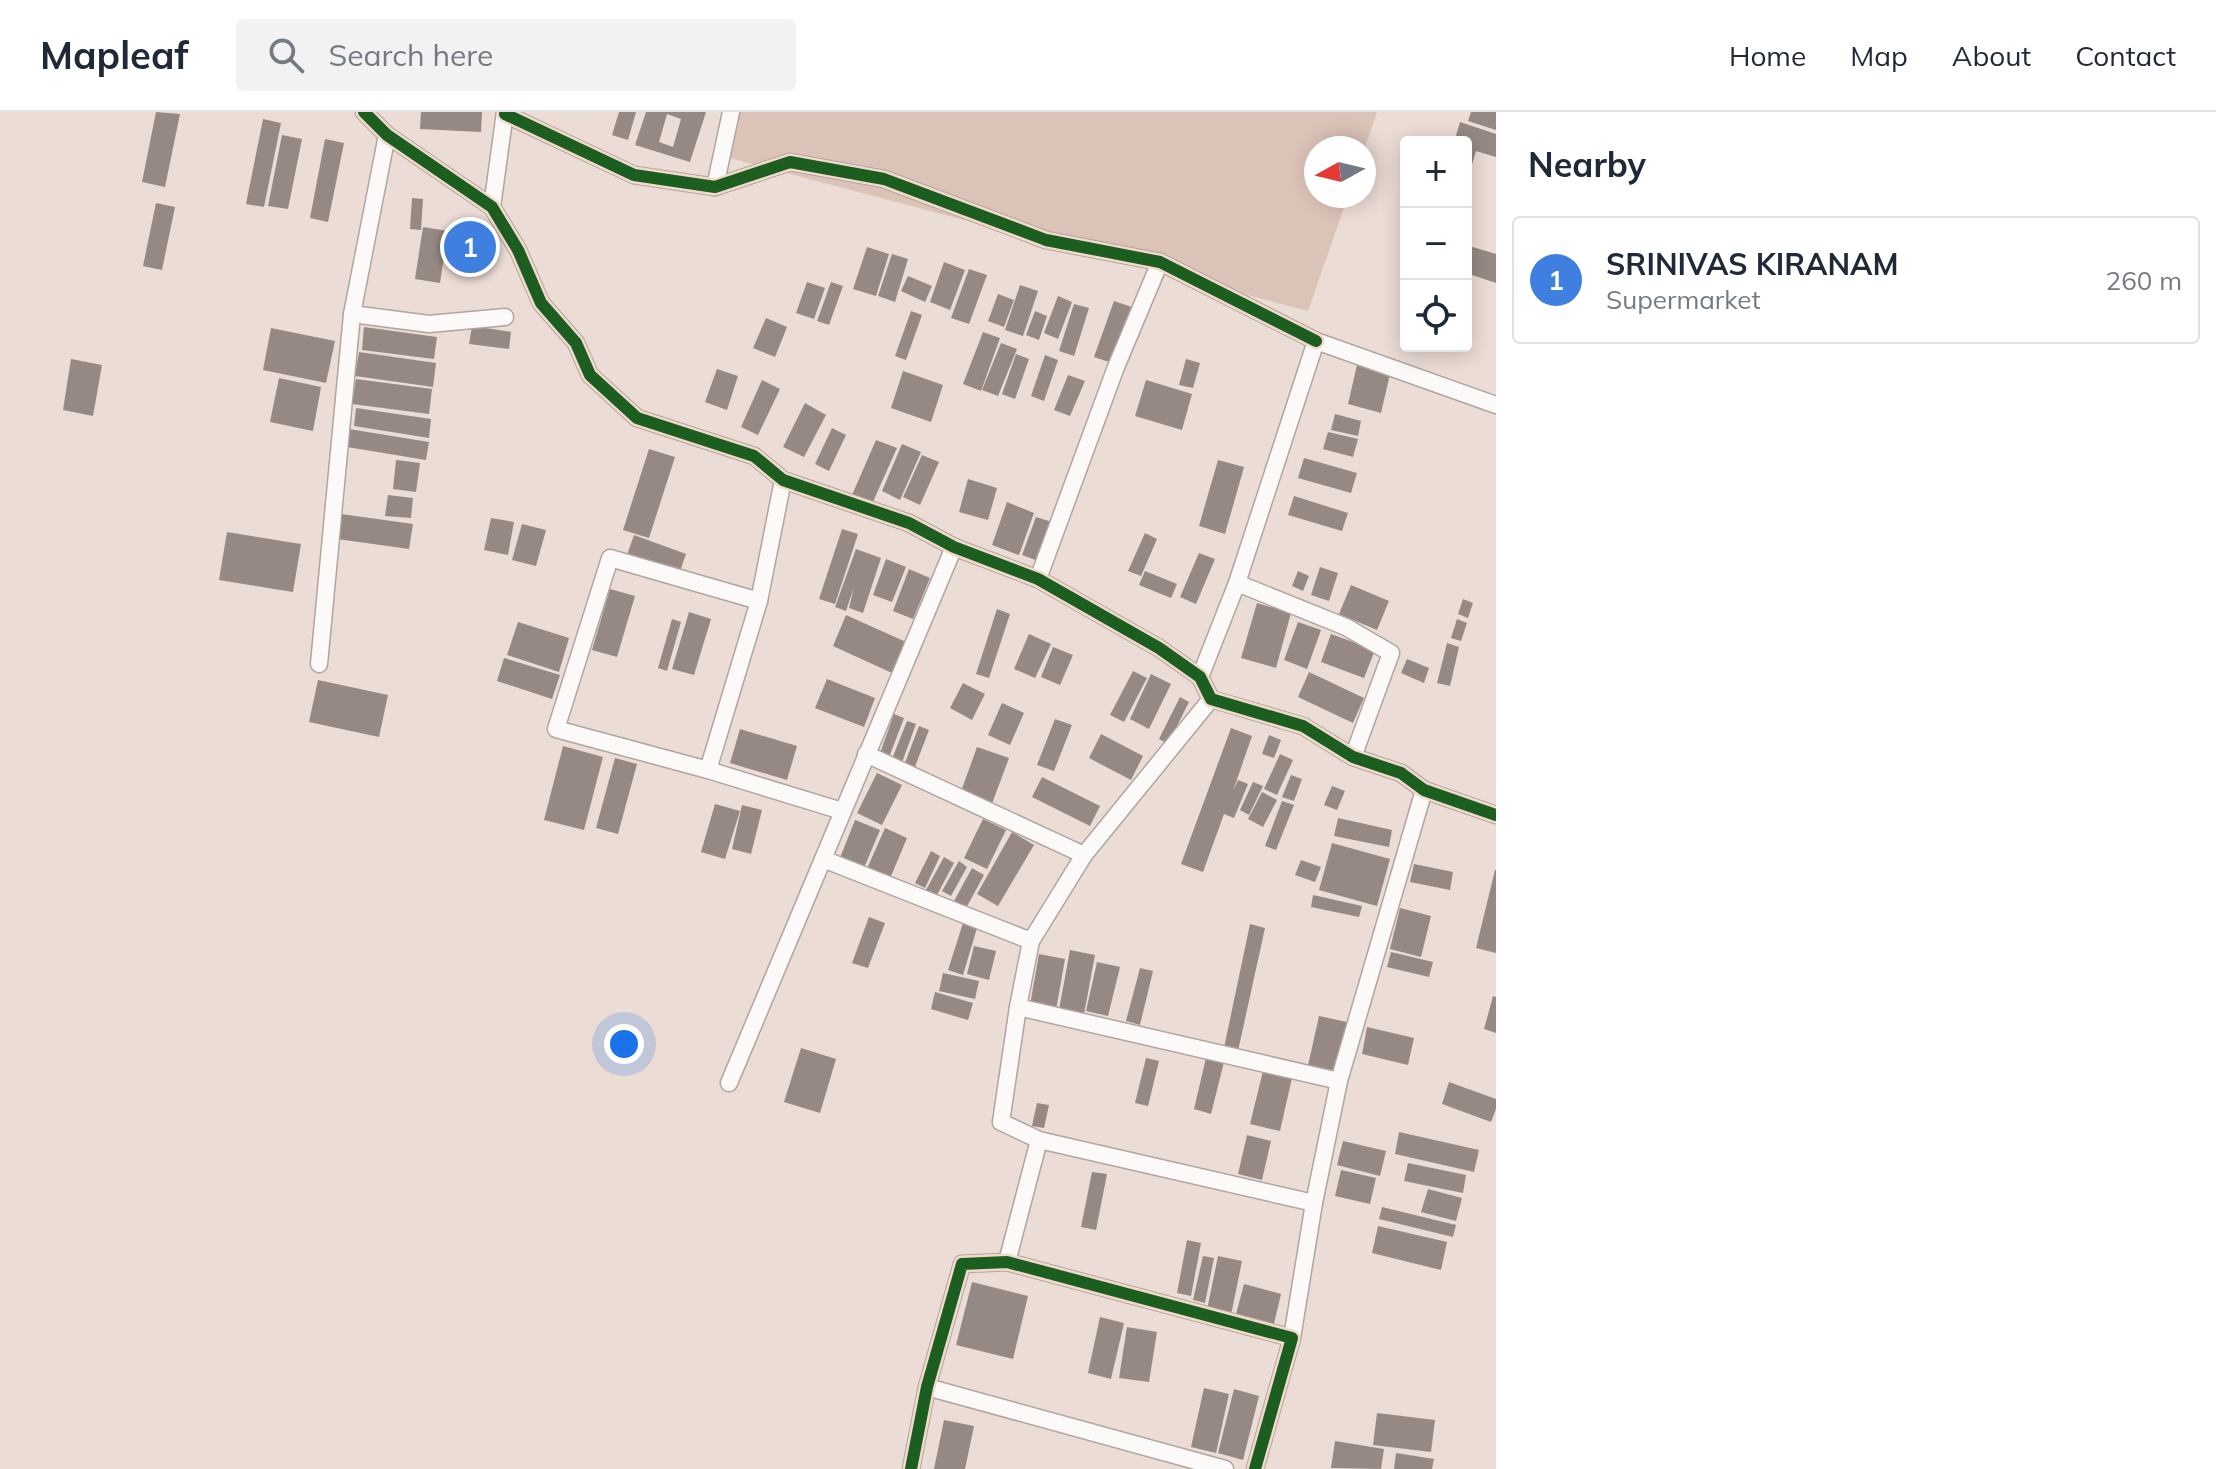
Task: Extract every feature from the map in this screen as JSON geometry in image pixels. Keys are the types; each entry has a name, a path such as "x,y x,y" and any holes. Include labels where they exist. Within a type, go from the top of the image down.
{"street":[{"path":"364,112 387,135 492,207 518,250 541,303 576,343 590,375 637,418 754,456 783,480 909,523 954,547 1038,579 1159,648 1200,677 1211,699 1303,726 1353,757 1401,773 1424,790 1496,815"},
{"path":"715,187 731,112"},
{"path":"492,207 505,113 634,175 715,187 790,162 884,179 1046,240 1160,262 1316,341 1496,405"},
{"path":"319,664 352,314 387,135"},
{"path":"1038,579 1116,367 1160,262"},
{"path":"352,314 429,324 505,317"},
{"path":"1200,677 1237,583 1316,341"},
{"path":"708,770 759,601 783,480"},
{"path":"729,1083 954,547"},
{"path":"759,601 610,558 556,729 708,770 842,811"},
{"path":"1237,583 1346,627 1391,653 1353,757"},
{"path":"1211,699 1084,855 1031,941 1001,1122 1039,1140 1314,1203"},
{"path":"866,754 1084,855"},
{"path":"1255,1469 1292,1338 1314,1203 1339,1081 1424,790"},
{"path":"823,859 1031,941"},
{"path":"1018,1007 1339,1081"},
{"path":"1007,1262 1039,1140"},
{"path":"911,1469 927,1387 962,1264 1007,1262 1292,1338"},
{"path":"927,1387 1225,1469"}],"shaded area":[{"path":"731,112 1377,112 1369,136 1304,136 1304,208 1344,208 1308,311 722,156"}],"building":[{"path":"156,112 180,114 165,187 142,182"},
{"path":"421,112 482,112 481,132 420,129"},
{"path":"619,112 636,112 628,140 612,135"},
{"path":"646,112 706,112 690,162 635,145","holes":["667,114 681,119 673,147 659,142"]},
{"path":"1471,112 1496,112 1496,130 1468,121"},
{"path":"263,119 281,123 264,207 246,204"},
{"path":"1460,122 1496,134 1496,157 1476,151 1472,165 1472,136 1456,136"},
{"path":"282,135 302,139 288,209 268,206"},
{"path":"325,139 344,143 328,222 310,218"},
{"path":"412,198 423,199 421,230 410,229"},
{"path":"156,203 175,207 162,270 143,266"},
{"path":"423,227 448,231 440,283 415,279"},
{"path":"454,229 480,232 477,273 451,271"},
{"path":"867,247 889,254 876,296 853,289"},
{"path":"1472,247 1496,254 1496,283 1472,275"},
{"path":"892,254 908,259 895,302 878,296"},
{"path":"944,262 965,270 950,310 930,302"},
{"path":"969,269 987,275 969,324 951,318"},
{"path":"908,276 932,286 925,302 901,291"},
{"path":"807,282 825,288 814,319 796,313"},
{"path":"831,282 843,286 829,325 817,321"},
{"path":"1020,285 1038,291 1023,336 1005,330"},
{"path":"998,294 1014,300 1004,327 988,321"},
{"path":"1058,296 1072,302 1058,339 1044,333"},
{"path":"1114,301 1132,307 1112,363 1094,357"},
{"path":"1074,304 1089,308 1074,356 1059,351"},
{"path":"911,311 922,315 906,360 895,356"},
{"path":"1035,311 1047,316 1039,340 1026,335"},
{"path":"766,318 787,327 775,357 753,348"},
{"path":"472,326 511,332 509,349 469,344"},
{"path":"364,327 437,337 434,359 362,350"},
{"path":"271,328 335,341 326,383 263,370"},
{"path":"983,332 1000,338 981,391 963,384"},
{"path":"1001,343 1017,349 998,396 982,390"},
{"path":"359,352 436,363 433,387 355,376"},
{"path":"1016,354 1029,359 1015,399 1002,394"},
{"path":"1045,355 1058,360 1044,401 1031,396"},
{"path":"71,359 102,365 93,416 63,410"},
{"path":"1186,359 1200,363 1193,388 1179,385"},
{"path":"1357,365 1390,374 1381,413 1348,404"},
{"path":"717,369 738,376 727,410 705,402"},
{"path":"903,371 943,385 931,422 891,408"},
{"path":"1068,375 1085,381 1070,416 1054,410"},
{"path":"279,378 321,387 313,431 270,422"},
{"path":"356,379 432,389 429,414 352,404"},
{"path":"762,380 780,389 758,435 741,427"},
{"path":"1146,380 1192,394 1182,430 1135,416"},
{"path":"805,403 826,415 804,457 783,447"},
{"path":"356,408 431,419 429,438 354,426"},
{"path":"1335,414 1361,421 1358,436 1331,430"},
{"path":"832,428 846,435 829,471 815,464"},
{"path":"349,429 429,442 426,460 347,447"},
{"path":"1328,432 1358,439 1353,457 1323,449"},
{"path":"876,440 897,448 872,504 852,495"},
{"path":"902,444 921,452 900,500 882,491"},
{"path":"649,449 675,457 649,538 623,530"},
{"path":"922,455 939,462 920,505 903,497"},
{"path":"1304,458 1357,473 1351,493 1298,478"},
{"path":"396,460 420,463 416,492 393,489"},
{"path":"1218,460 1244,467 1225,534 1199,526"},
{"path":"968,479 997,488 988,520 959,512"},
{"path":"388,495 413,498 411,518 385,516"},
{"path":"1294,496 1348,513 1342,531 1288,515"},
{"path":"1007,502 1034,513 1019,555 992,545"},
{"path":"341,514 413,524 409,549 337,539"},
{"path":"1036,517 1052,522 1038,561 1022,555"},
{"path":"491,518 514,522 508,555 484,550"},
{"path":"522,524 546,530 536,566 512,560"},
{"path":"842,529 858,534 835,604 819,599"},
{"path":"227,532 301,544 293,592 219,580"},
{"path":"1145,533 1157,539 1141,576 1128,571"},
{"path":"634,535 686,554 679,574 627,555"},
{"path":"856,549 881,558 863,613 849,608 854,587 846,611 835,607"},
{"path":"1199,553 1215,559 1196,604 1180,597"},
{"path":"886,559 906,567 892,602 873,595"},
{"path":"1320,567 1338,573 1329,601 1311,595"},
{"path":"909,569 930,578 913,619 893,611"},
{"path":"1145,571 1177,584 1171,598 1139,585"},
{"path":"1298,571 1309,576 1303,591 1292,586"},
{"path":"1351,585 1389,601 1377,630 1339,614"},
{"path":"610,589 635,596 617,657 592,650"},
{"path":"1463,599 1473,603 1468,618 1458,614"},
{"path":"1257,603 1291,613 1276,668 1241,658"},
{"path":"997,609 1010,614 989,678 976,674"},
{"path":"689,612 711,619 694,675 672,669"},
{"path":"846,615 906,642 892,673 833,646"},
{"path":"672,619 681,622 667,671 658,668"},
{"path":"1457,619 1467,623 1461,641 1451,638"},
{"path":"518,622 569,638 559,672 507,655"},
{"path":"1298,622 1321,630 1307,669 1284,660"},
{"path":"1029,634 1051,644 1035,678 1014,669"},
{"path":"1331,634 1375,650 1364,678 1321,662"},
{"path":"1447,643 1459,647 1450,686 1437,683"},
{"path":"1053,647 1073,655 1060,685 1041,677"},
{"path":"504,658 560,675 552,699 497,681"},
{"path":"1407,659 1429,668 1424,683 1401,673"},
{"path":"1133,671 1147,678 1124,722 1110,715"},
{"path":"1309,672 1364,698 1353,723 1298,697"},
{"path":"1151,674 1171,684 1149,729 1130,719"},
{"path":"827,679 875,698 864,727 815,708"},
{"path":"318,680 388,695 379,737 309,722"},
{"path":"963,683 985,694 972,720 950,708"},
{"path":"1180,697 1189,702 1168,744 1159,739"},
{"path":"1002,703 1024,713 1010,745 988,735"},
{"path":"894,714 904,718 888,760 879,756"},
{"path":"1055,719 1072,725 1054,771 1037,765"},
{"path":"907,721 916,724 900,768 890,764"},
{"path":"919,726 929,730 913,772 903,768"},
{"path":"1231,728 1252,736 1233,791 1238,780 1248,784 1234,818 1224,814 1203,872 1181,864"},
{"path":"740,729 797,746 787,780 730,763"},
{"path":"1101,734 1143,756 1131,780 1089,758"},
{"path":"1269,735 1281,740 1274,758 1262,754"},
{"path":"563,746 603,757 584,830 544,820"},
{"path":"977,747 1009,758 990,809 959,797"},
{"path":"1280,754 1293,760 1277,795 1264,789"},
{"path":"615,758 637,764 618,834 596,828"},
{"path":"877,773 902,785 882,825 857,813"},
{"path":"1291,775 1302,779 1294,801 1282,797"},
{"path":"1042,777 1100,806 1090,826 1032,797"},
{"path":"1253,782 1263,786 1249,815 1240,810"},
{"path":"1332,786 1345,791 1337,810 1324,805"},
{"path":"1262,792 1277,800 1263,827 1248,819"},
{"path":"1282,801 1294,805 1276,850 1265,846"},
{"path":"715,804 740,811 725,859 701,852"},
{"path":"742,805 762,810 751,854 732,849"},
{"path":"1338,818 1392,830 1389,847 1334,836"},
{"path":"983,819 1006,830 987,869 964,858"},
{"path":"855,820 880,830 864,868 840,858"},
{"path":"885,828 907,838 889,881 866,871"},
{"path":"1012,832 1034,845 998,906 977,894"},
{"path":"1332,843 1390,859 1377,906 1319,890"},
{"path":"931,851 940,856 925,888 915,883"},
{"path":"944,857 954,863 937,895 926,890"},
{"path":"1301,860 1321,867 1315,882 1295,875"},
{"path":"959,861 967,867 951,896 942,891"},
{"path":"1414,864 1453,872 1450,890 1410,882"},
{"path":"972,868 984,875 965,910 953,903"},
{"path":"1496,870 1496,953 1476,948"},
{"path":"1313,895 1362,906 1359,917 1311,907"},
{"path":"1400,908 1431,916 1421,957 1390,949"},
{"path":"869,917 885,923 868,968 852,963"},
{"path":"963,923 977,928 963,975 948,970"},
{"path":"1250,924 1265,928 1238,1051 1224,1048"},
{"path":"974,946 996,951 989,980 967,974"},
{"path":"1070,950 1095,955 1084,1014 1059,1010"},
{"path":"1391,952 1433,962 1429,977 1387,967"},
{"path":"1039,954 1065,959 1056,1010 1030,1005"},
{"path":"1097,962 1120,967 1108,1016 1086,1011"},
{"path":"1140,968 1153,971 1140,1025 1126,1021"},
{"path":"943,973 979,981 975,999 939,991"},
{"path":"935,992 973,1003 968,1020 931,1009"},
{"path":"1493,996 1496,997 1496,1033 1484,1029"},
{"path":"1319,1016 1347,1022 1336,1076 1307,1070"},
{"path":"1367,1027 1414,1038 1408,1065 1362,1054"},
{"path":"801,1048 836,1059 820,1113 784,1102"},
{"path":"1146,1058 1159,1061 1148,1106 1135,1103"},
{"path":"1206,1058 1224,1062 1211,1114 1194,1109"},
{"path":"1263,1071 1292,1078 1280,1131 1250,1124"},
{"path":"1449,1082 1496,1099 1491,1122 1442,1104"},
{"path":"1037,1103 1049,1105 1044,1128 1032,1126"},
{"path":"1399,1132 1479,1150 1474,1172 1395,1154"},
{"path":"1247,1135 1271,1141 1262,1180 1238,1174"},
{"path":"1343,1141 1386,1151 1380,1176 1337,1165"},
{"path":"1408,1163 1466,1175 1463,1193 1404,1181"},
{"path":"1341,1170 1376,1178 1370,1204 1335,1196"},
{"path":"1092,1172 1107,1174 1096,1230 1081,1227"},
{"path":"1428,1189 1462,1198 1456,1221 1421,1212"},
{"path":"1382,1207 1456,1225 1453,1237 1379,1219"},
{"path":"1378,1226 1447,1242 1441,1270 1372,1253"},
{"path":"1187,1240 1201,1243 1191,1296 1177,1293"},
{"path":"1203,1256 1214,1258 1205,1303 1193,1300"},
{"path":"1218,1256 1242,1261 1231,1315 1207,1310"},
{"path":"972,1282 1028,1296 1013,1359 956,1345"},
{"path":"1244,1284 1281,1294 1273,1328 1235,1318"},
{"path":"1100,1317 1124,1323 1111,1379 1088,1373"},
{"path":"1127,1327 1157,1332 1149,1382 1119,1378"},
{"path":"1204,1388 1229,1394 1216,1453 1191,1447"},
{"path":"1234,1389 1259,1396 1243,1460 1218,1453"},
{"path":"1377,1413 1435,1420 1431,1452 1373,1445"},
{"path":"944,1420 974,1426 965,1469 934,1469"},
{"path":"1335,1441 1384,1449 1381,1469 1331,1468"},
{"path":"1396,1453 1434,1459 1432,1469 1394,1469"}],"cycle path":[{"path":"364,112 387,135 492,207 518,250 541,303 576,343 590,375 637,418 754,456 783,480 909,523 954,547 1038,579 1159,648 1200,677 1211,699 1303,726 1353,757 1401,773 1424,790 1496,815"},
{"path":"505,114 634,175 715,187 790,162 884,179 1046,240 1160,262 1316,341"},
{"path":"911,1469 927,1387 962,1264 1007,1262 1292,1338 1255,1469"}],"place":[{"name":"SRINIVAS KIRANAM","path":"470,247"}]}
